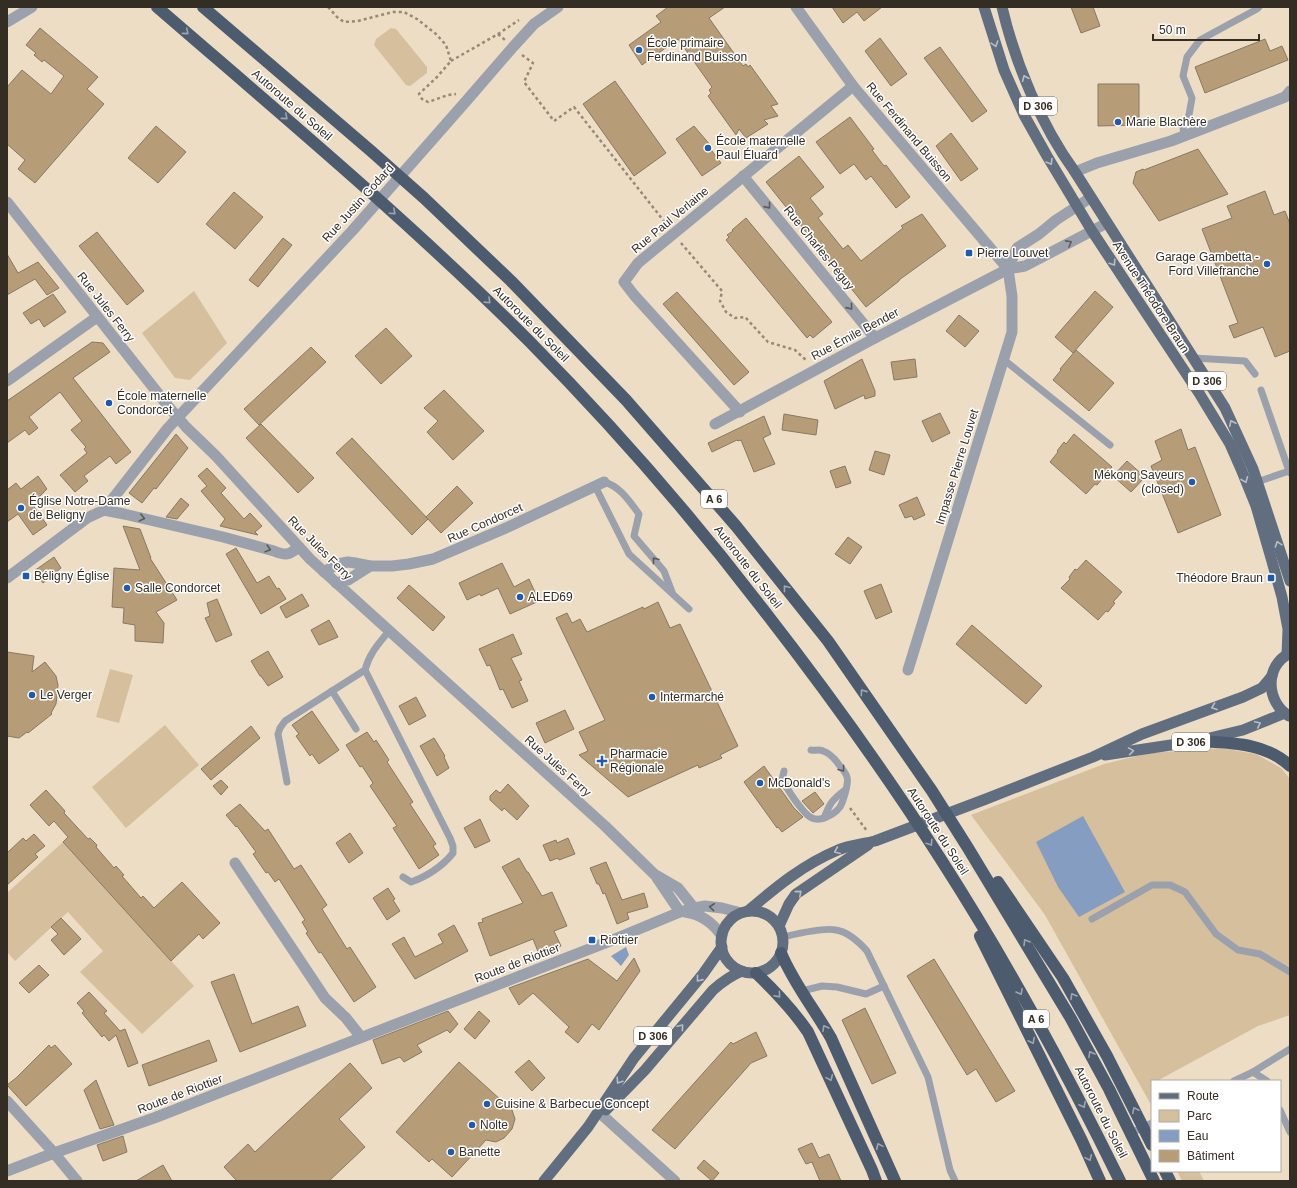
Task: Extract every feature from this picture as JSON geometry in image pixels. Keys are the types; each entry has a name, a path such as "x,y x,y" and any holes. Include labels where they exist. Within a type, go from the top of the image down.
{"highway":[{"name":"Autoroute du Soleil","path":"157,7 351,174 404,222 525,337 642,462 714,546 803,660 893,787 943,862 998,952 1041,1028 1081,1102 1120,1181"},
{"name":"Autoroute du Soleil","path":"203,7 372,151 511,281 600,372 658,435 736,526 828,641 940,804 1026,942 1077,1030 1109,1088 1154,1181"},
{"path":"880,717 961,827 1063,978 1148,1125 1151,1140"},
{"path":"1197,741 1238,744 1257,748 1273,754 1290,766"},
{"path":"943,862 1079,1135 1100,1181"},
{"path":"781,954 831,1038 896,1181"},
{"path":"756,973 774,990 799,1018 808,1032 876,1181"},
{"path":"1166,1172 1170,1181"}],"main road":[{"name":"Avenue Théodore Braun","path":"984,7 1004,70 1024,115 1092,231 1199,393 1230,444 1256,506 1272,558 1288,629 1288,654"},
{"name":"Avenue Théodore Braun","path":"1003,8 1016,57 1035,102 1060,151 1075,172 1224,408 1241,441 1258,482 1290,581"},
{"path":"1288,654 1275,668 1272,676 1271,689 1274,701 1279,708 1288,715"},
{"name":"D 306","path":"745,912 786,879 839,849 875,841 1093,757 1142,734 1262,688 1272,676"},
{"name":"D 306","path":"1093,757 1197,741 1243,730 1288,715"},
{"name":"D 306","path":"779,926 789,904 796,894 875,841"},
{"path":"745,912 760,912 766,914 779,926 783,937 781,954 777,961 764,971 756,973 742,971 728,962 724,955 722,942 728,922 734,917 745,912"},
{"name":"D 306","path":"588,1128 634,1058 703,974 722,942"},
{"name":"D 306","path":"544,1181 588,1128 645,1070 713,990 732,975 742,971"}],"street":[{"path":"7,22 32,7"},
{"name":"Rue Justin Godard","path":"178,418 352,230 534,24 558,7"},
{"name":"Rue Ferdinand Buisson","path":"796,7 853,86 1008,270"},
{"name":"Rue Paul Verlaine","path":"740,412 624,282 638,263 853,86"},
{"path":"1075,172 1097,163 1184,136 1285,97 1290,91"},
{"name":"Rue Charles Péguy","path":"743,176 875,338"},
{"path":"1008,270 1017,248 1090,198"},
{"name":"Rue Jules Ferry","path":"7,202 178,418 216,456 310,559 605,826 654,874 681,912"},
{"name":"Rue Émile Bender","path":"715,424 740,412 875,338 1008,270 1025,266 1106,223"},
{"name":"Impasse Pierre Louvet","path":"908,670 1012,332 1012,296 1008,270"},
{"path":"7,381 98,317"},
{"path":"7,578 87,518 104,510 168,428 178,418"},
{"name":"Rue Condorcet","path":"324,572 337,564 348,562 370,566 392,566 433,559 508,528 600,484"},
{"path":"104,510 223,536 286,555 299,547"},
{"path":"336,583 348,580 370,566"},
{"path":"234,863 325,998 346,1018 362,1037"},
{"name":"Rue Jules Ferry","path":"654,874 678,888 694,908"},
{"name":"Route de Riottier","path":"7,1172 54,1153 154,1118 681,912 705,906 745,912"},
{"path":"681,912 693,913 713,925 722,942"},
{"path":"7,1101 77,1181"},
{"path":"601,1114 675,1181"}],"lane":[{"path":"1184,136 1183,127 1189,115 1192,98 1183,76 1187,58 1200,40 1259,7"},
{"path":"1192,358 1245,361 1255,374"},
{"path":"1004,359 1110,445"},
{"path":"1258,482 1290,472 1261,390"},
{"path":"672,594 664,571 634,536 639,514 623,493 611,484 600,484 629,554 672,594 689,609"},
{"path":"287,782 278,734 280,728 285,721 364,670 372,652 389,631"},
{"path":"364,670 453,846 453,853 446,861 417,880 411,882 403,877"},
{"path":"332,691 356,729"},
{"path":"784,771 782,780 803,810 811,817 816,819 824,818 835,812 841,806 848,778 832,757 822,750 811,750"},
{"path":"1092,919 1152,885 1170,885 1185,892 1216,934 1238,950 1260,954 1290,972"},
{"path":"783,937 835,929 857,941 867,951 928,1077 950,1170 955,1181"},
{"path":"802,991 822,986 837,987 866,994 884,986"},
{"path":"1236,1080 1253,1072 1290,1049"},
{"path":"1253,1072 1265,1080"},
{"path":"1281,1112 1290,1132"},
{"path":"1131,1132 1148,1125"}],"path":[{"path":"328,7 344,22 358,21 393,12 404,12 417,19 436,34 446,45 451,61"},
{"path":"468,100 460,94 448,95 428,102 422,99 419,94 451,61 521,19"},
{"path":"498,34 505,40"},
{"path":"523,55 533,63 524,82 554,122 574,107 673,234 722,291 720,301 726,312 735,318 745,317 768,342 795,350 817,370"},
{"path":"855,816 875,841"}],"green space":[{"path":"391,28 396,29 427,67 427,73 410,86 406,85 374,45 376,39"},
{"path":"194,291 227,343 190,380 175,378 142,333"},
{"path":"110,669 133,675 119,723 96,717"},
{"path":"165,725 199,765 126,828 92,787"},
{"path":"1221,748 1256,754 1281,768 1290,779 1290,1015 1258,1026 1159,1080 1151,1080 1151,1104 1045,915 971,815 1104,764 1149,753"},
{"path":"63,842 194,986 142,1034 80,972 103,951 68,912 15,961 7,952 7,893"},
{"path":"1178,1172 1200,1172 1204,1181 1182,1181"}],"water":[{"path":"1083,816 1125,892 1079,917 1058,887 1036,842"},
{"path":"626,947 629,955 621,966 611,956"}],"building":[{"path":"668,7 725,7 709,18 743,66 746,64 748,67 750,65 778,104 771,106 778,116 764,120 768,124 746,138 739,129 736,135 708,96 711,93 709,90 712,87 678,39 642,65 629,45 661,22 656,16"},
{"path":"832,7 882,7 864,21 857,12 843,23"},
{"path":"1071,7 1093,7 1100,26 1081,33"},
{"path":"40,28 98,77 87,89 104,104 35,183 18,169 25,160 7,144 7,87 22,70 51,94 64,76 44,60 42,62 34,55 36,53 26,45"},
{"path":"880,38 907,74 891,86 865,51"},
{"path":"1265,39 1270,51 1282,46 1288,60 1205,93 1195,67"},
{"path":"940,47 987,111 972,122 924,58"},
{"path":"615,81 666,153 634,176 583,104"},
{"path":"1098,84 1139,84 1139,125 1098,126"},
{"path":"850,117 874,149 872,150 884,166 886,165 910,197 896,208 871,176 866,180 854,164 840,174 816,142"},
{"path":"156,126 186,152 158,183 128,158"},
{"path":"694,126 711,146 709,147 721,163 702,176 676,139"},
{"path":"951,133 978,169 961,181 936,146"},
{"path":"1198,149 1228,194 1159,221 1133,183 1136,172"},
{"path":"799,156 824,187 810,198 823,214 818,218 843,249 848,245 861,261 903,228 901,226 922,214 946,246 899,280 866,307 766,182"},
{"path":"1265,191 1274,215 1285,211 1290,224 1290,351 1275,357 1263,327 1234,338 1229,326 1238,323 1202,229 1232,218 1227,206"},
{"path":"234,192 263,217 235,249 206,224"},
{"path":"746,218 832,322 813,338 810,335 807,338 726,240 729,237 727,235"},
{"path":"97,232 144,291 127,305 79,246"},
{"path":"283,238 292,245 258,287 249,280"},
{"path":"7,254 18,273 38,262 59,288 47,295 35,279 7,295"},
{"path":"1095,291 1113,307 1073,353 1055,337"},
{"path":"677,292 749,372 734,385 663,304"},
{"path":"53,294 66,312 44,327 39,319 31,324 23,313"},
{"path":"959,315 979,331 965,347 946,331"},
{"path":"386,328 412,356 381,384 355,356"},
{"path":"92,342 103,343 110,352 73,378 131,452 116,464 110,456 84,476 88,481 75,492 60,475 87,453 84,449 86,447 71,430 82,421 60,392 29,417 38,428 29,435 25,430 7,443 7,401"},
{"path":"311,347 326,362 259,425 244,409"},
{"path":"1076,350 1114,383 1089,411 1053,380"},
{"path":"862,359 875,391 875,396 865,399 864,395 835,409 824,381"},
{"path":"915,359 917,377 894,380 891,362"},
{"path":"444,390 484,431 453,460 427,432 438,421 424,408"},
{"path":"940,413 950,433 932,442 922,421"},
{"path":"784,414 818,420 816,435 782,430"},
{"path":"764,416 771,434 763,438 775,464 754,472 741,440 737,440 712,452 708,443"},
{"path":"261,424 314,478 298,493 246,438"},
{"path":"1181,429 1188,450 1195,447 1221,515 1178,533 1151,466 1162,460 1155,441"},
{"path":"176,434 188,448 156,489 154,488 142,503 129,493"},
{"path":"1074,434 1112,467 1097,485 1095,484 1086,494 1050,462 1064,442 1066,444"},
{"path":"352,438 428,519 412,535 336,453"},
{"path":"875,451 890,455 884,475 869,470"},
{"path":"1127,461 1145,477 1131,492 1113,476"},
{"path":"845,466 851,483 836,488 830,471"},
{"path":"207,468 226,488 221,493 244,519 250,513 262,526 255,532 258,535 220,526 225,519 201,491 207,486 198,476"},
{"name":"Église Notre-Dame de Beligny","path":"38,476 47,489 32,504 47,525 33,535 18,514 7,522 7,490 16,483 21,489"},
{"path":"457,486 473,503 441,533 426,517"},
{"path":"917,497 925,515 914,520 912,516 905,518 899,505"},
{"path":"181,498 189,505 177,519 166,517"},
{"path":"123,526 140,529 150,558 177,600 156,612 164,623 163,643 135,641 135,625 123,623 124,608 112,607 114,568 140,570"},
{"path":"848,537 862,547 850,564 835,554"},
{"path":"236,548 257,583 269,576 277,589 279,588 286,599 261,614 226,554"},
{"path":"54,557 61,568 43,583 34,571"},
{"path":"1086,560 1122,592 1113,602 1115,603 1108,612 1106,611 1098,620 1061,588 1070,579 1069,577 1075,569 1077,570"},
{"path":"502,563 514,587 529,579 539,601 510,614 498,588 481,596 480,594 467,600 459,583"},
{"path":"881,584 892,612 876,619 864,591"},
{"path":"409,585 445,617 433,631 397,598"},
{"path":"302,594 309,606 286,618 280,607"},
{"path":"217,599 232,635 216,642 205,618 210,616 207,603"},
{"path":"658,602 670,628 680,624 738,746 720,755 722,758 699,768 698,765 628,797 579,755 588,751 579,732 605,720 556,618 567,613 572,623 580,619 587,632 643,607 644,609"},
{"path":"329,620 338,637 319,645 311,630"},
{"path":"972,625 1042,686 1026,704 956,644"},
{"path":"513,634 522,654 511,658 522,680 519,681 528,701 512,708 503,689 500,690 490,665 487,666 479,649"},
{"path":"268,651 283,677 268,686 251,661"},
{"name":"Le Verger","path":"7,652 34,656 32,672 45,662 56,676 58,685 56,704 51,713 52,714 28,733 27,732 19,738 7,736"},
{"path":"416,697 426,716 409,725 399,706"},
{"path":"565,710 574,729 545,743 536,723"},
{"path":"312,711 339,750 319,764 312,754 310,756 296,736 299,734 292,725"},
{"path":"251,726 260,738 211,780 201,769"},
{"path":"367,732 374,742 376,740 389,760 387,762 413,802 410,804 436,844 433,846 439,855 419,869 393,828 397,826 370,786 373,783 362,766 360,767 346,745"},
{"path":"434,738 445,756 444,757 449,768 437,776 420,746"},
{"path":"764,766 794,808 803,817 782,832 778,827 777,828 744,782"},
{"path":"221,780 228,787 221,795 213,786"},
{"path":"508,784 529,806 517,820 504,808 502,811 490,800 490,796 496,790 500,793"},
{"path":"46,790 65,811 64,813 88,839 90,838 97,845 96,847 114,868 116,866 124,875 122,876 141,898 143,896 154,908 182,882 220,923 203,939 199,934 171,961 63,842 68,837 54,821 49,826 30,805"},
{"path":"815,792 824,804 813,813 802,801"},
{"path":"240,804 265,831 268,829 294,869 301,865 327,905 322,909 347,949 350,947 376,987 354,1002 321,952 319,953 306,933 308,932 302,922 305,920 279,879 275,882 268,872 266,873 253,854 256,852 237,826 236,827 226,815"},
{"path":"480,819 490,841 475,848 464,828"},
{"path":"350,833 363,853 349,863 336,843"},
{"path":"34,834 45,846 35,854 38,857 7,885 7,853 23,838 26,841"},
{"path":"568,838 575,854 559,860 558,858 550,861 543,845 556,840 557,843"},
{"path":"519,858 542,896 552,892 567,926 554,931 561,946 539,954 533,939 490,956 478,923 483,922 482,919 523,903 502,867"},
{"path":"606,862 622,900 644,893 648,907 627,913 629,919 617,924 605,893 603,894 599,884 597,884 590,868"},
{"path":"388,888 400,911 387,920 373,898"},
{"path":"61,918 81,939 64,955 51,940 58,934 51,927"},
{"path":"454,925 468,951 415,979 392,944 404,937 415,957 443,943 438,934"},
{"path":"634,958 640,971 599,1030 592,1024 578,1043 565,1032 569,1027 533,993 519,1005 509,988 588,959 617,981"},
{"path":"934,959 1015,1091 996,1102 976,1069 967,1075 907,976"},
{"path":"39,965 49,975 29,993 19,983"},
{"path":"234,974 252,1024 298,1006 306,1026 240,1052 211,982"},
{"path":"89,992 107,1011 104,1013 120,1031 125,1029 138,1063 128,1067 116,1035 109,1041 104,1035 102,1037 82,1013 84,1011 77,1003"},
{"path":"865,1008 896,1073 872,1084 842,1020"},
{"path":"448,1011 458,1024 450,1033 447,1030 417,1045 422,1052 404,1062 400,1057 382,1064 373,1040"},
{"path":"479,1011 490,1021 475,1039 464,1029"},
{"path":"756,1032 767,1056 751,1063 675,1149 652,1130 731,1042 733,1044"},
{"path":"209,1040 217,1061 149,1086 142,1065"},
{"path":"49,1045 51,1048 55,1045 72,1064 26,1106 7,1085"},
{"path":"529,1060 545,1078 532,1091 515,1072"},
{"path":"459,1062 512,1110 515,1119 512,1129 504,1138 496,1142 486,1140 452,1177 432,1159 429,1162 396,1132"},
{"path":"350,1063 372,1088 339,1119 365,1147 329,1181 237,1181 224,1167 248,1144 255,1152"},
{"path":"96,1080 114,1125 100,1129 84,1090"},
{"path":"123,1136 127,1152 103,1161 97,1145"},
{"path":"812,1143 819,1158 829,1154 841,1181 820,1181 812,1162 806,1164 798,1149"},
{"path":"704,1160 719,1173 712,1181 697,1168"},
{"path":"163,1165 172,1181 136,1181"}],"place":[{"name":"École primaire Ferdinand Buisson","path":"639,50"},
{"name":"Marie Blachère","path":"1118,122"},
{"name":"École maternelle Paul Éluard","path":"708,148"},
{"name":"Pierre Louvet","path":"969,253"},
{"name":"Garage Gambetta - Ford Villefranche","path":"1267,264"},
{"name":"École maternelle Condorcet","path":"109,403"},
{"name":"Mékong Saveurs (closed)","path":"1192,482"},
{"name":"Église Notre-Dame de Beligny","path":"21,508"},
{"name":"Béligny Église","path":"26,576"},
{"name":"Théodore Braun","path":"1271,578"},
{"name":"Salle Condorcet","path":"127,588"},
{"name":"ALED69","path":"520,597"},
{"name":"Le Verger","path":"32,695"},
{"name":"Intermarché","path":"652,697"},
{"name":"Pharmacie Régionale","path":"602,761"},
{"name":"McDonald's","path":"760,783"},
{"name":"Riottier","path":"592,940"},
{"name":"Cuisine & Barbecue Concept","path":"487,1104"},
{"name":"Nolte","path":"472,1125"},
{"name":"Banette","path":"451,1152"}]}
